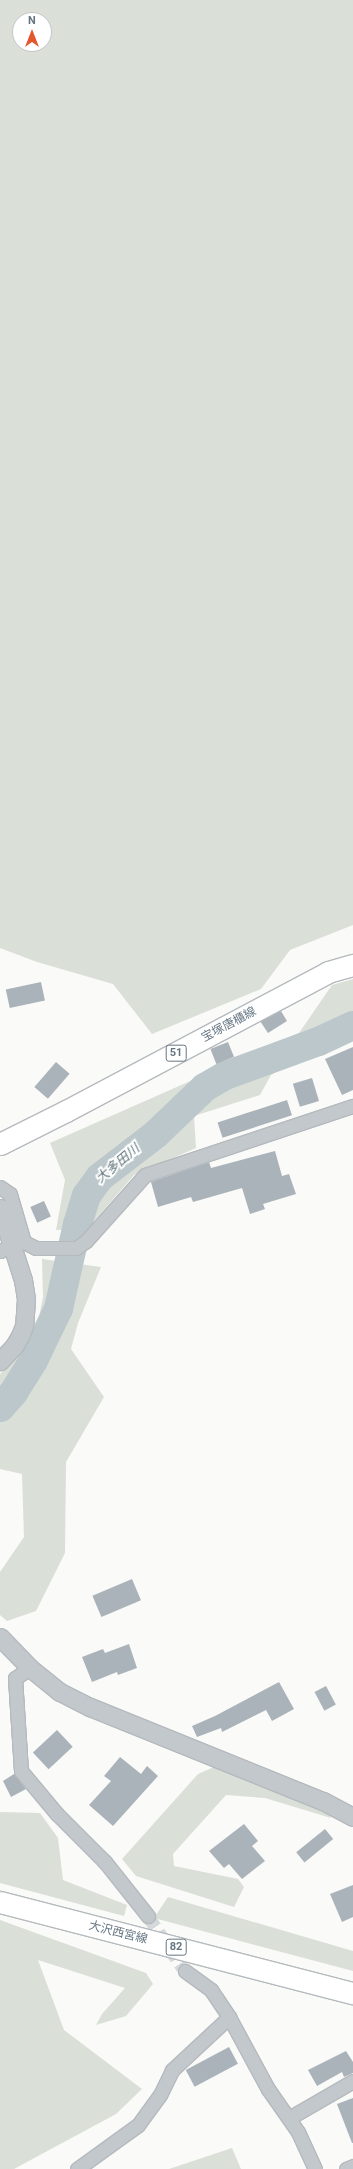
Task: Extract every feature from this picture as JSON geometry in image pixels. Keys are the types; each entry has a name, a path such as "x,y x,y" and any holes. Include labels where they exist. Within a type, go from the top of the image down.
{"main road":[{"name":"宝塚唐櫃線","path":"0,1144 73,1108 328,972 353,965"},
{"name":"大沢西宮線","path":"0,1902 353,1992"}],"street":[{"path":"0,1187 10,1194 24,1242 36,1248 76,1248 86,1241 144,1175 353,1106"},
{"path":"0,1208 6,1248 23,1280 26,1299 26,1313 20,1336 14,1346 0,1361"},
{"path":"0,1637 30,1668 60,1692 90,1707 324,1801 353,1817"},
{"path":"30,1668 15,1678 21,1771 57,1814 105,1862 148,1916"},
{"path":"185,1971 211,1990 229,2017 268,2089 289,2118 314,2169"},
{"path":"77,2169 138,2125 160,2095 172,2070 229,2017"},
{"path":"289,2118 353,2080"},
{"path":"346,2169 353,2166"}],"shaded area":[{"path":"0,0 353,0 353,925 290,950 261,989 152,1034 113,984 37,962 0,948"},
{"path":"353,979 353,1029 319,1045 271,1075 260,1095 194,1116 196,1148 134,1175 87,1229 56,1230 65,1180 50,1143 299,1033 332,985"},
{"path":"42,1259 101,1267 78,1323 71,1349 104,1397 66,1462 65,1553 36,1611 7,1621 0,1615 0,1572 24,1537 22,1474 0,1469 0,1374 32,1339 38,1322 43,1297"},
{"path":"214,1767 326,1809 331,1818 265,1798 226,1795 173,1854 174,1866 238,1879 244,1887 234,1907 136,1876 122,1859 198,1774"},
{"path":"0,1812 40,1813 58,1838 63,1880 127,1905 124,1916 0,1883"},
{"path":"168,1897 353,1951 353,1971 154,1918"},
{"path":"0,1920 146,1973 153,1984 126,2016 96,2025 102,2014 125,1988 38,1960 64,2030 142,2089 116,2114 14,2169 0,2169"},
{"path":"232,2148 241,2169 169,2169"}],"building":[{"path":"41,982 45,1001 10,1008 6,989"},
{"path":"281,1011 287,1021 268,1033 260,1021"},
{"path":"228,1042 234,1057 216,1064 210,1049"},
{"path":"353,1047 353,1090 342,1095 325,1059"},
{"path":"56,1062 70,1074 48,1099 34,1087"},
{"path":"312,1078 319,1101 300,1107 293,1084"},
{"path":"287,1100 292,1115 223,1138 218,1123"},
{"path":"275,1151 282,1176 289,1174 296,1194 263,1204 265,1209 250,1214 242,1188 193,1202 191,1197 158,1207 151,1182 209,1162 211,1168"},
{"path":"44,1201 51,1217 37,1223 30,1207"},
{"path":"132,1579 141,1600 101,1617 92,1596"},
{"path":"129,1644 137,1668 118,1675 117,1672 92,1682 82,1657 103,1649 105,1653"},
{"path":"279,1682 294,1709 272,1721 266,1710 222,1732 221,1728 197,1737 192,1726 215,1716"},
{"path":"326,1686 336,1705 324,1711 315,1692"},
{"path":"57,1730 73,1747 49,1769 33,1753"},
{"path":"120,1757 141,1774 147,1766 158,1776 113,1826 89,1805 111,1781 104,1776"},
{"path":"14,1774 26,1789 11,1797 3,1781"},
{"path":"244,1824 258,1841 252,1846 265,1861 242,1879 229,1864 224,1868 209,1851"},
{"path":"325,1829 333,1839 304,1862 296,1852"},
{"path":"353,1885 353,1917 342,1922 330,1894"},
{"path":"229,2047 238,2064 195,2087 186,2070"},
{"path":"346,2051 353,2062 353,2073 344,2077 342,2072 317,2086 308,2070"},
{"path":"353,2098 353,2143 352,2143 337,2104"}],"waterway":[{"name":"大多田川","path":"0,1407 13,1392 33,1360 58,1308 77,1224 86,1195 99,1177 155,1134 204,1087 225,1075 318,1041 353,1025"}],"tunnel":[{"path":"148,1916 185,1971"}]}
